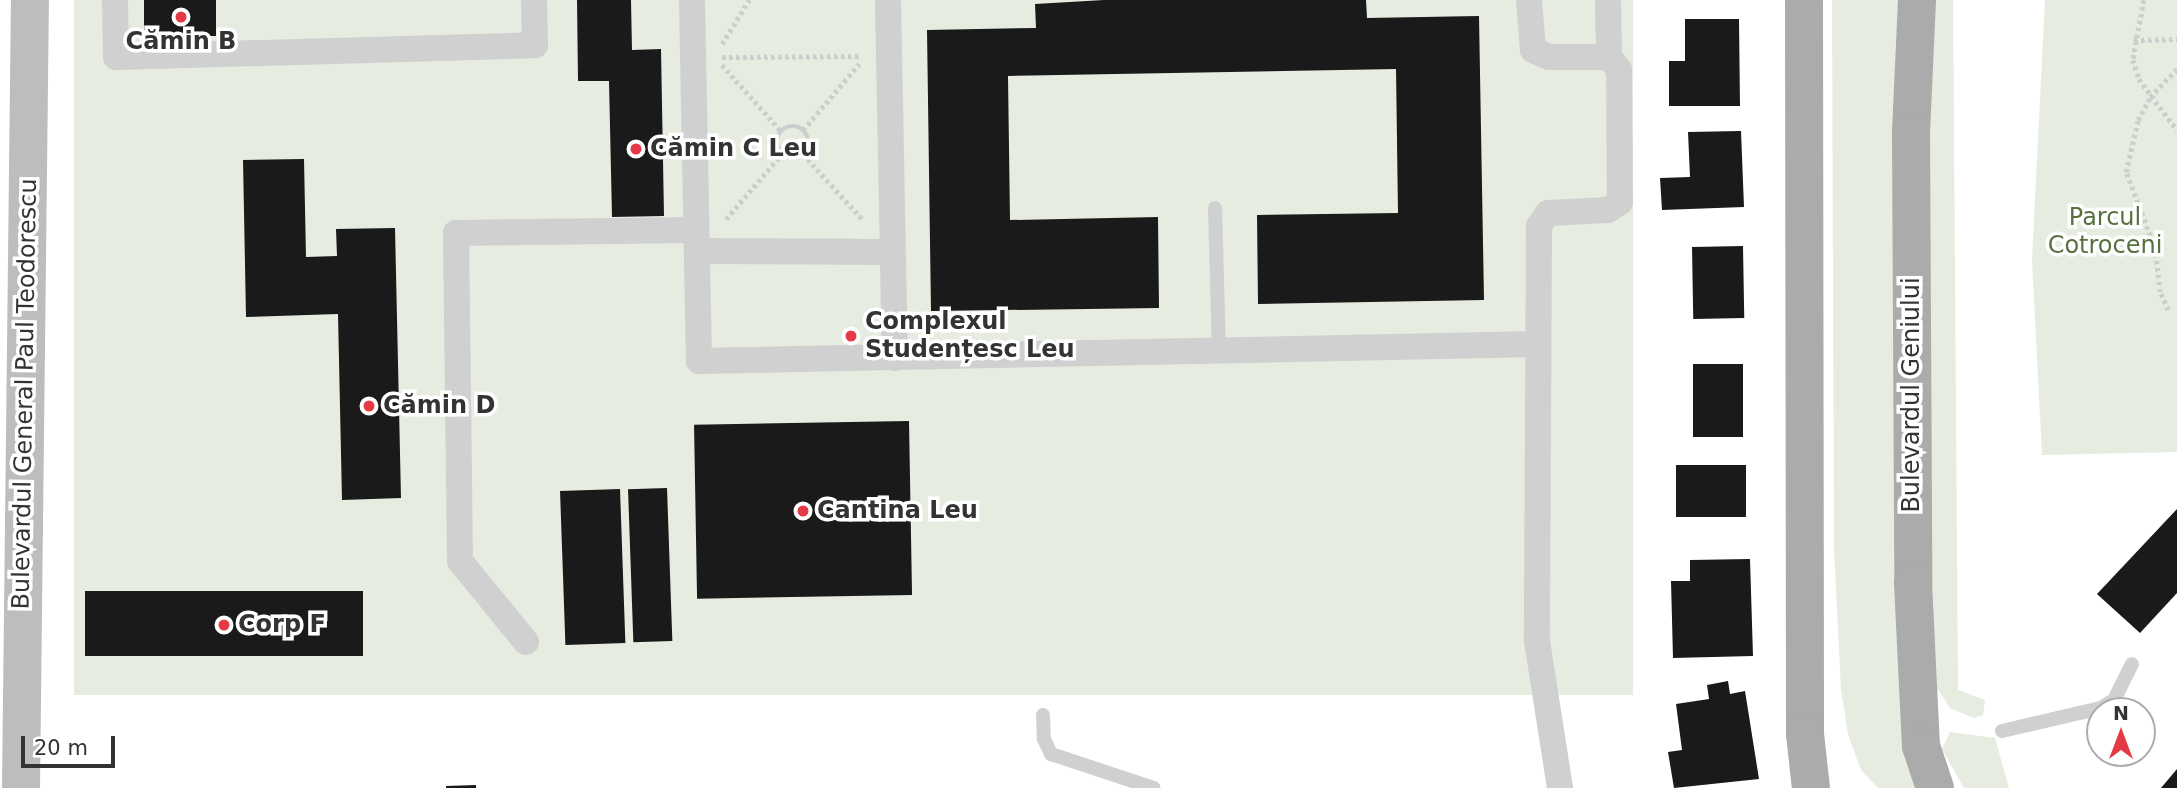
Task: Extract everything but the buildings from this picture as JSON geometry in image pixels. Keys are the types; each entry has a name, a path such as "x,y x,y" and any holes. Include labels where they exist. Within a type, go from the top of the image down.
{"main road":[{"name":"Bulevardul General Paul Teodorescu","path":"21,788 30,0"},
{"path":"1804,0 1805,734 1811,788"},
{"name":"Bulevardul Geniului","path":"1917,0 1911,133 1913,583 1921,746 1935,788"}],"street":[{"path":"116,0 116,57 535,45 534,0"},
{"path":"692,0 699,361 1538,344"},
{"path":"888,0 895,358"},
{"path":"1529,0 1530,43 1540,55 1609,57"},
{"path":"1560,788 1537,640 1538,344 1542,218 1556,211 1608,210 1620,202 1619,70 1609,57 1608,0"},
{"path":"526,642 460,561 456,233 697,241 892,252"}],"lane":[{"path":"1215,208 1219,351"},
{"path":"2002,731 2102,708 2113,700 2132,664"},
{"path":"1043,715 1044,739 1051,754 1154,788"}],"path":[{"path":"714,57 748,0"},
{"path":"2144,0 2134,40 2133,60 2150,97 2177,130"},
{"path":"2134,40 2177,38"},
{"path":"714,57 866,56 803,130"},
{"path":"714,57 781,131"},
{"path":"2168,310 2160,292 2155,249 2126,172 2138,120 2150,97 2177,69"},
{"path":"781,131 790,127 803,130"},
{"path":"803,130 808,141 803,154"},
{"path":"781,131 777,145 782,154 789,158 803,154"},
{"path":"697,241 782,154"},
{"path":"803,154 892,252"}],"green space":[{"name":"Complexul Studențesc Leu","path":"74,0 1633,0 1633,695 74,695"},
{"path":"1832,0 1901,0 1917,788 1878,788 1861,770 1848,734 1841,690 1834,548"},
{"path":"1934,0 1953,0 1958,690 1985,700 1983,715 1974,718 1950,708 1937,688 1930,566 1928,171"},
{"name":"Parcul Cotroceni","path":"2045,0 2177,0 2177,452 2042,455 2032,259"},
{"path":"1950,732 1995,738 2009,788 1964,788 1942,749"}],"place":[{"name":"Cămin B","path":"181,17"},
{"name":"Cămin C Leu","path":"636,149"},
{"name":"Complexul Studențesc Leu","path":"851,336"},
{"name":"Cămin D","path":"369,406"},
{"name":"Cantina Leu","path":"803,511"},
{"name":"Corp F","path":"224,625"}]}
